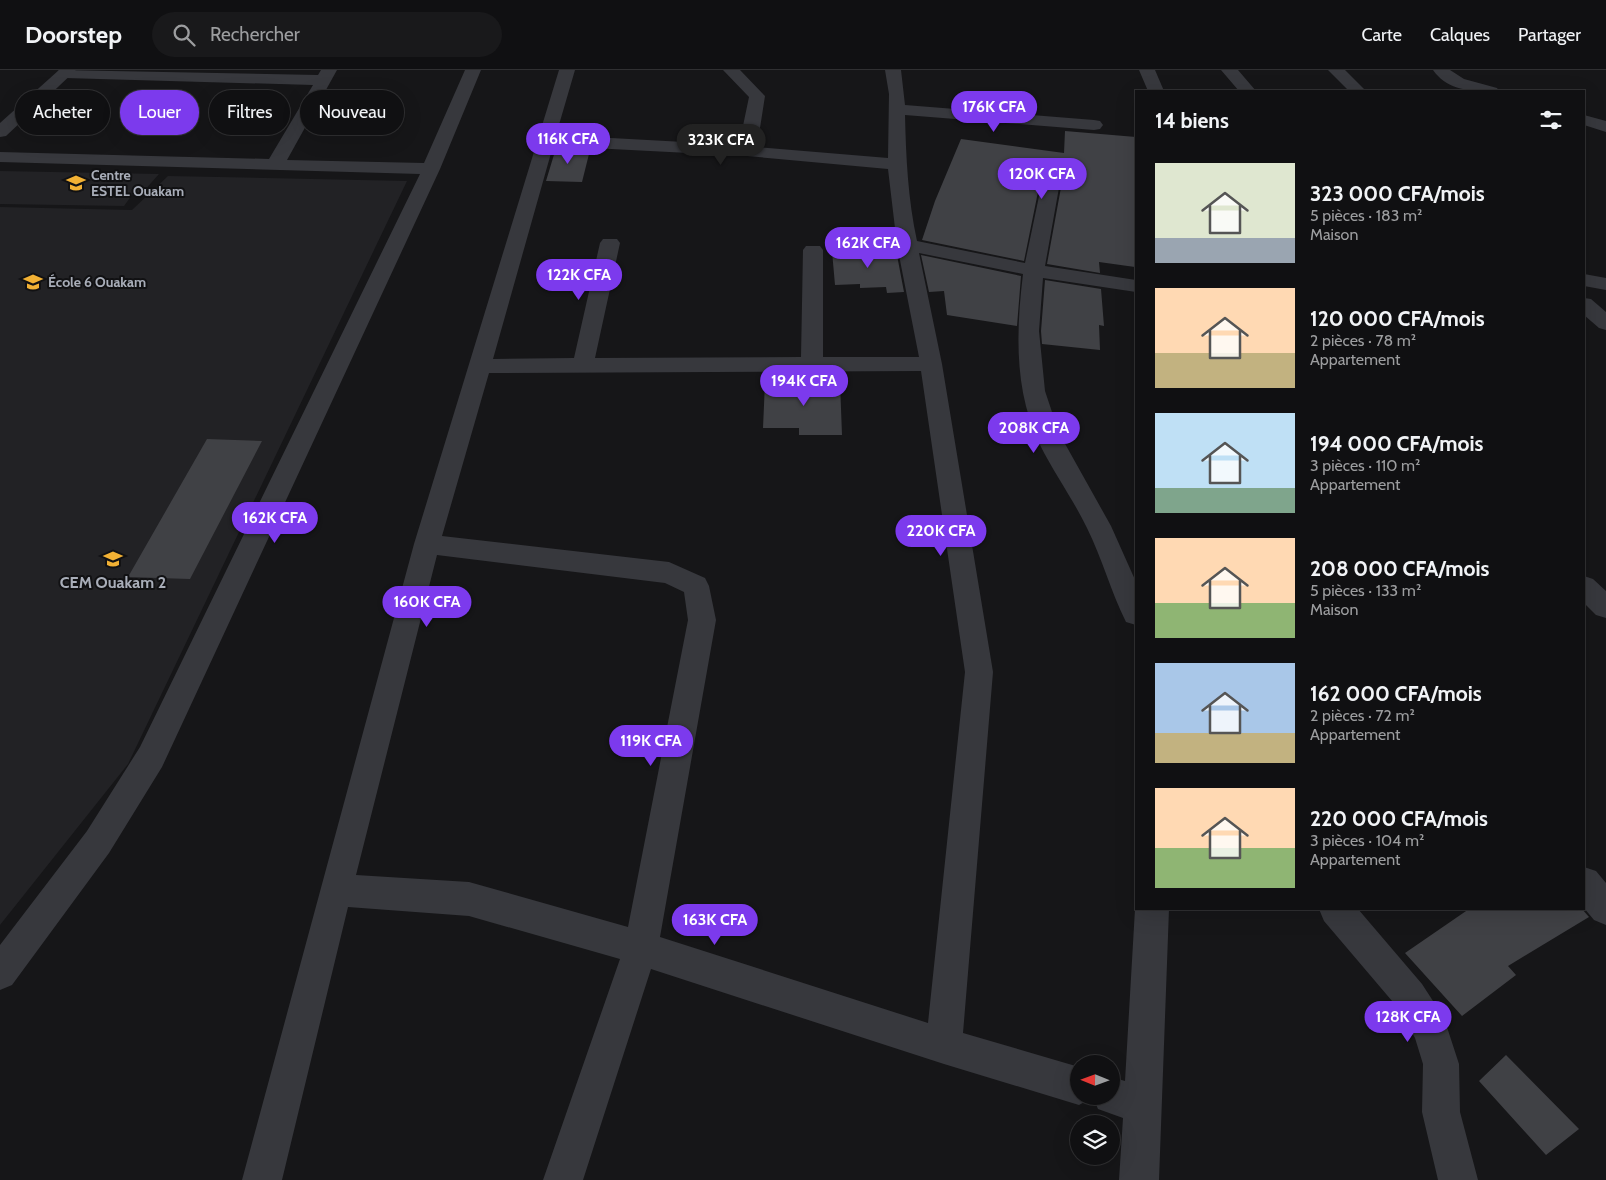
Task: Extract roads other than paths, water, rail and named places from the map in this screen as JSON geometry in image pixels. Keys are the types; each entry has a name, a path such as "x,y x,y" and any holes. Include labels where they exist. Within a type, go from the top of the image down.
{"street":[{"path":"0,973 98,842 151,757 430,170 473,70"},
{"path":"262,1180 427,544 567,70"},
{"path":"731,70 757,96 747,151"},
{"path":"893,70 897,110 897,164 907,245 931,364 979,672 944,1046"},
{"path":"1148,70 1156,90"},
{"path":"1229,70 1247,90"},
{"path":"1336,70 1357,90"},
{"path":"1441,70 1450,80 1464,88 1482,90"},
{"path":"0,132 66,72 327,75 275,165"},
{"path":"897,110 1094,125"},
{"path":"1585,120 1606,127"},
{"path":"547,140 747,151 897,164"},
{"path":"0,157 430,170"},
{"path":"1051,182 1032,270 1028,321 1030,364 1042,420 1053,449 1093,514 1135,612"},
{"path":"584,365 610,243"},
{"path":"907,245 1032,270 1135,286"},
{"path":"812,250 812,364"},
{"path":"1585,280 1606,284"},
{"path":"1585,305 1606,323"},
{"path":"480,366 931,364"},
{"path":"427,544 669,573 696,586 702,620 641,948 563,1180"},
{"path":"1585,588 1606,606"},
{"path":"1585,884 1606,908"},
{"path":"336,890 468,899 641,948 944,1046 1070,1083"},
{"path":"1139,1180 1126,1100 1151,966 1152,910"},
{"path":"1337,910 1410,996 1431,1030 1441,1064 1441,1112 1458,1180"}],"place":[{"name":"Centre ESTEL Ouakam","path":"76,183"},
{"name":"École 6 Ouakam","path":"33,282"},
{"name":"CEM Ouakam 2","path":"113,559"}]}
